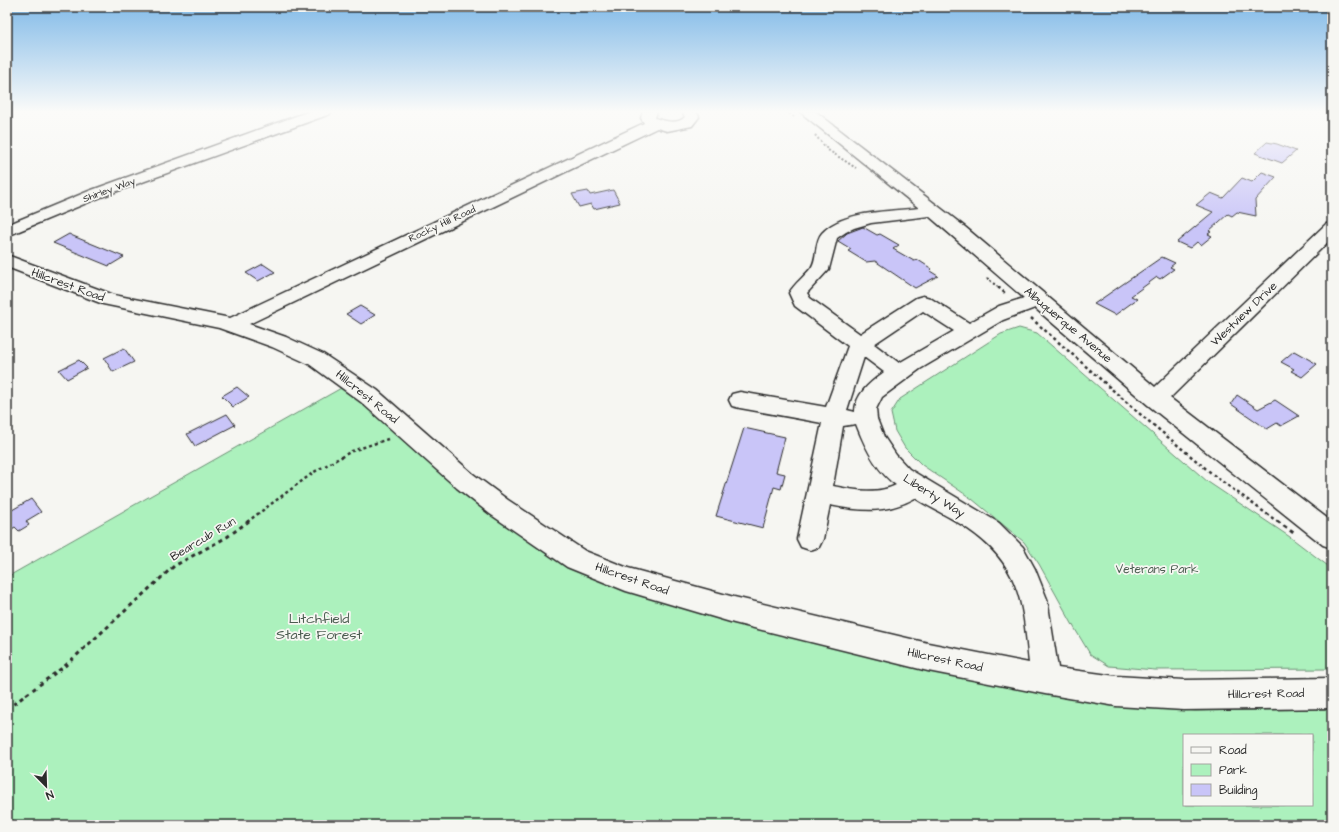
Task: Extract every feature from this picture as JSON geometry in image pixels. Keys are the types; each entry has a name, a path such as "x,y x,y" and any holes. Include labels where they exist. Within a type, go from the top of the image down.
{"street":[{"name":"Shirley Way","path":"7,231 95,194 219,150"},
{"name":"Rocky Hill Road","path":"231,324 587,150"},
{"name":"Albuquerque Avenue","path":"855,150 959,231 1038,301 1156,399 1332,537"},
{"path":"899,373 858,345 802,302 798,293 802,286 820,269 829,236 849,223 871,218 915,214 932,210"},
{"name":"Westview Drive","path":"1156,399 1332,228"},
{"name":"Hillcrest Road","path":"7,261 110,300 231,324 279,342 316,359 369,396 465,481 539,535 576,559 626,579 734,610 928,657 1045,680 1116,691 1184,695 1332,693"},
{"name":"Liberty Way","path":"1038,301 1001,313 899,373 876,390 868,400 864,410 873,441 884,458 900,474 915,486 984,528 1013,554 1029,582 1036,613 1045,680"},
{"path":"810,539 834,417 847,374 858,345 923,302 969,332"},
{"path":"740,400 834,417 866,420"},
{"path":"820,493 876,502 899,496 915,486"}],"path":[{"name":"Bearcub Run","path":"7,709 66,665 174,566 227,537 314,472 352,451 388,439"}],"green space":[{"name":"Veterans Park","path":"1019,328 1037,333 1208,482 1290,537 1332,569 1332,669 1155,670 1109,666 1090,654 1039,564 1024,542 972,499 922,465 905,448 895,431 891,413 900,399 1001,334"},
{"name":"Litchfield State Forest","path":"343,387 366,401 489,514 535,542 929,670 1044,694 1195,711 1332,709 1332,825 7,825 7,577"}],"building":[{"path":"1258,150 1296,151 1282,163 1255,153"},
{"path":"1262,172 1276,177 1255,200 1256,216 1237,212 1232,216 1228,214 1209,231 1211,232 1208,234 1212,236 1201,245 1197,242 1190,248 1177,242 1213,212 1196,205 1211,193 1223,198 1242,178 1252,182"},
{"path":"613,190 620,203 594,209 591,204 579,207 572,194 588,191 590,195"},
{"path":"863,227 877,235 880,234 899,245 893,249 914,261 918,260 932,269 930,271 938,276 915,288 875,261 866,262 848,251 851,249 838,241 847,233"},
{"path":"69,234 124,257 109,266 53,243"},
{"path":"1162,257 1175,263 1170,267 1174,269 1160,279 1157,277 1131,296 1137,299 1115,315 1094,304"},
{"path":"263,264 275,272 258,281 246,273"},
{"path":"360,306 375,315 361,324 346,314"},
{"path":"124,348 134,362 113,372 104,358"},
{"path":"1294,351 1317,364 1302,377 1291,371 1294,369 1281,362"},
{"path":"79,360 87,368 67,379 59,370"},
{"path":"237,387 249,397 233,407 222,396"},
{"path":"1237,395 1258,409 1275,400 1299,416 1281,426 1277,423 1267,429 1231,404"},
{"path":"227,414 235,425 195,446 187,434"},
{"path":"744,428 785,437 776,472 785,474 781,489 774,487 763,528 716,516"},
{"path":"31,499 41,512 26,521 29,525 19,531 15,527 7,532 7,513"}]}
